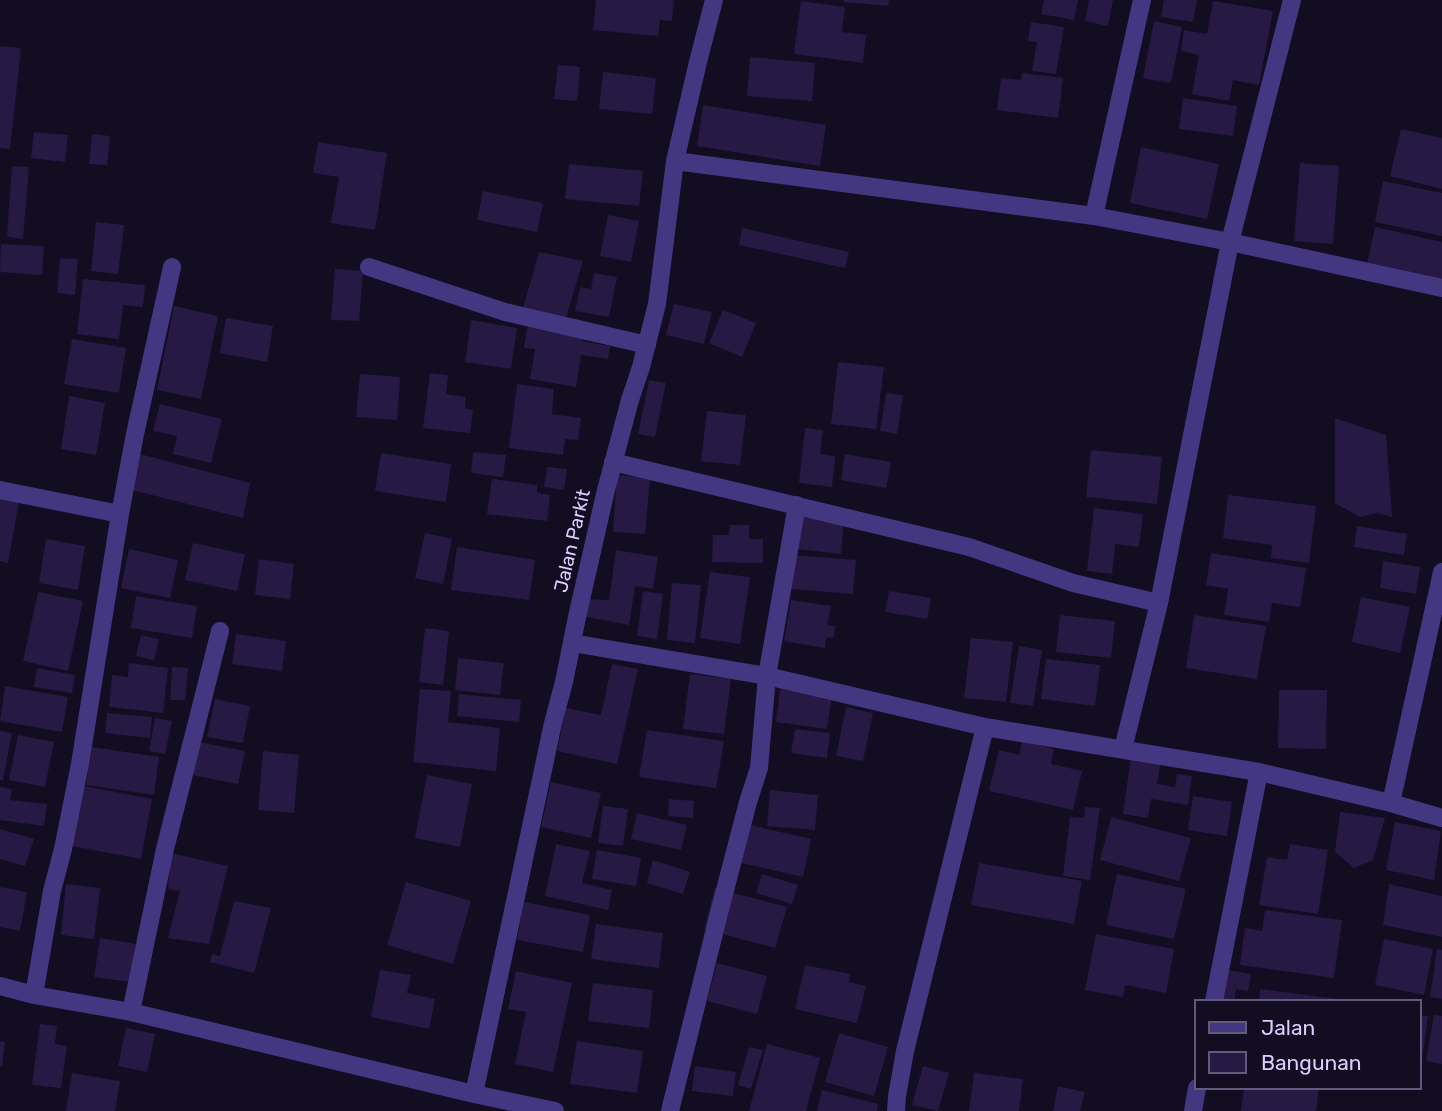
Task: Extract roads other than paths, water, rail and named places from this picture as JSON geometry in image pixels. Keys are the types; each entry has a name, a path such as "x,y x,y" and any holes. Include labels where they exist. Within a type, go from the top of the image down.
{"street":[{"name":"Jalan Parkit","path":"474,1094 576,617 613,462 657,304 675,161 714,0"},
{"path":"1094,216 1142,0"},
{"path":"1123,749 1159,603 1230,243 1292,0"},
{"path":"675,161 1094,216 1442,288"},
{"path":"34,995 52,891 80,764 135,434 172,267"},
{"path":"369,267 505,312 647,345"},
{"path":"613,462 969,547 1073,583 1159,603"},
{"path":"0,491 120,514"},
{"path":"670,1111 718,917 759,768 767,676 797,505"},
{"path":"1391,803 1442,572"},
{"path":"131,1012 165,849 220,631"},
{"path":"572,643 767,676 985,727 1259,772 1391,803 1442,818"},
{"path":"896,1111 905,1051 985,727"},
{"path":"1214,999 1259,772"},
{"path":"0,986 34,995 131,1012 555,1111"},
{"path":"1193,1111 1197,1090"}]}
